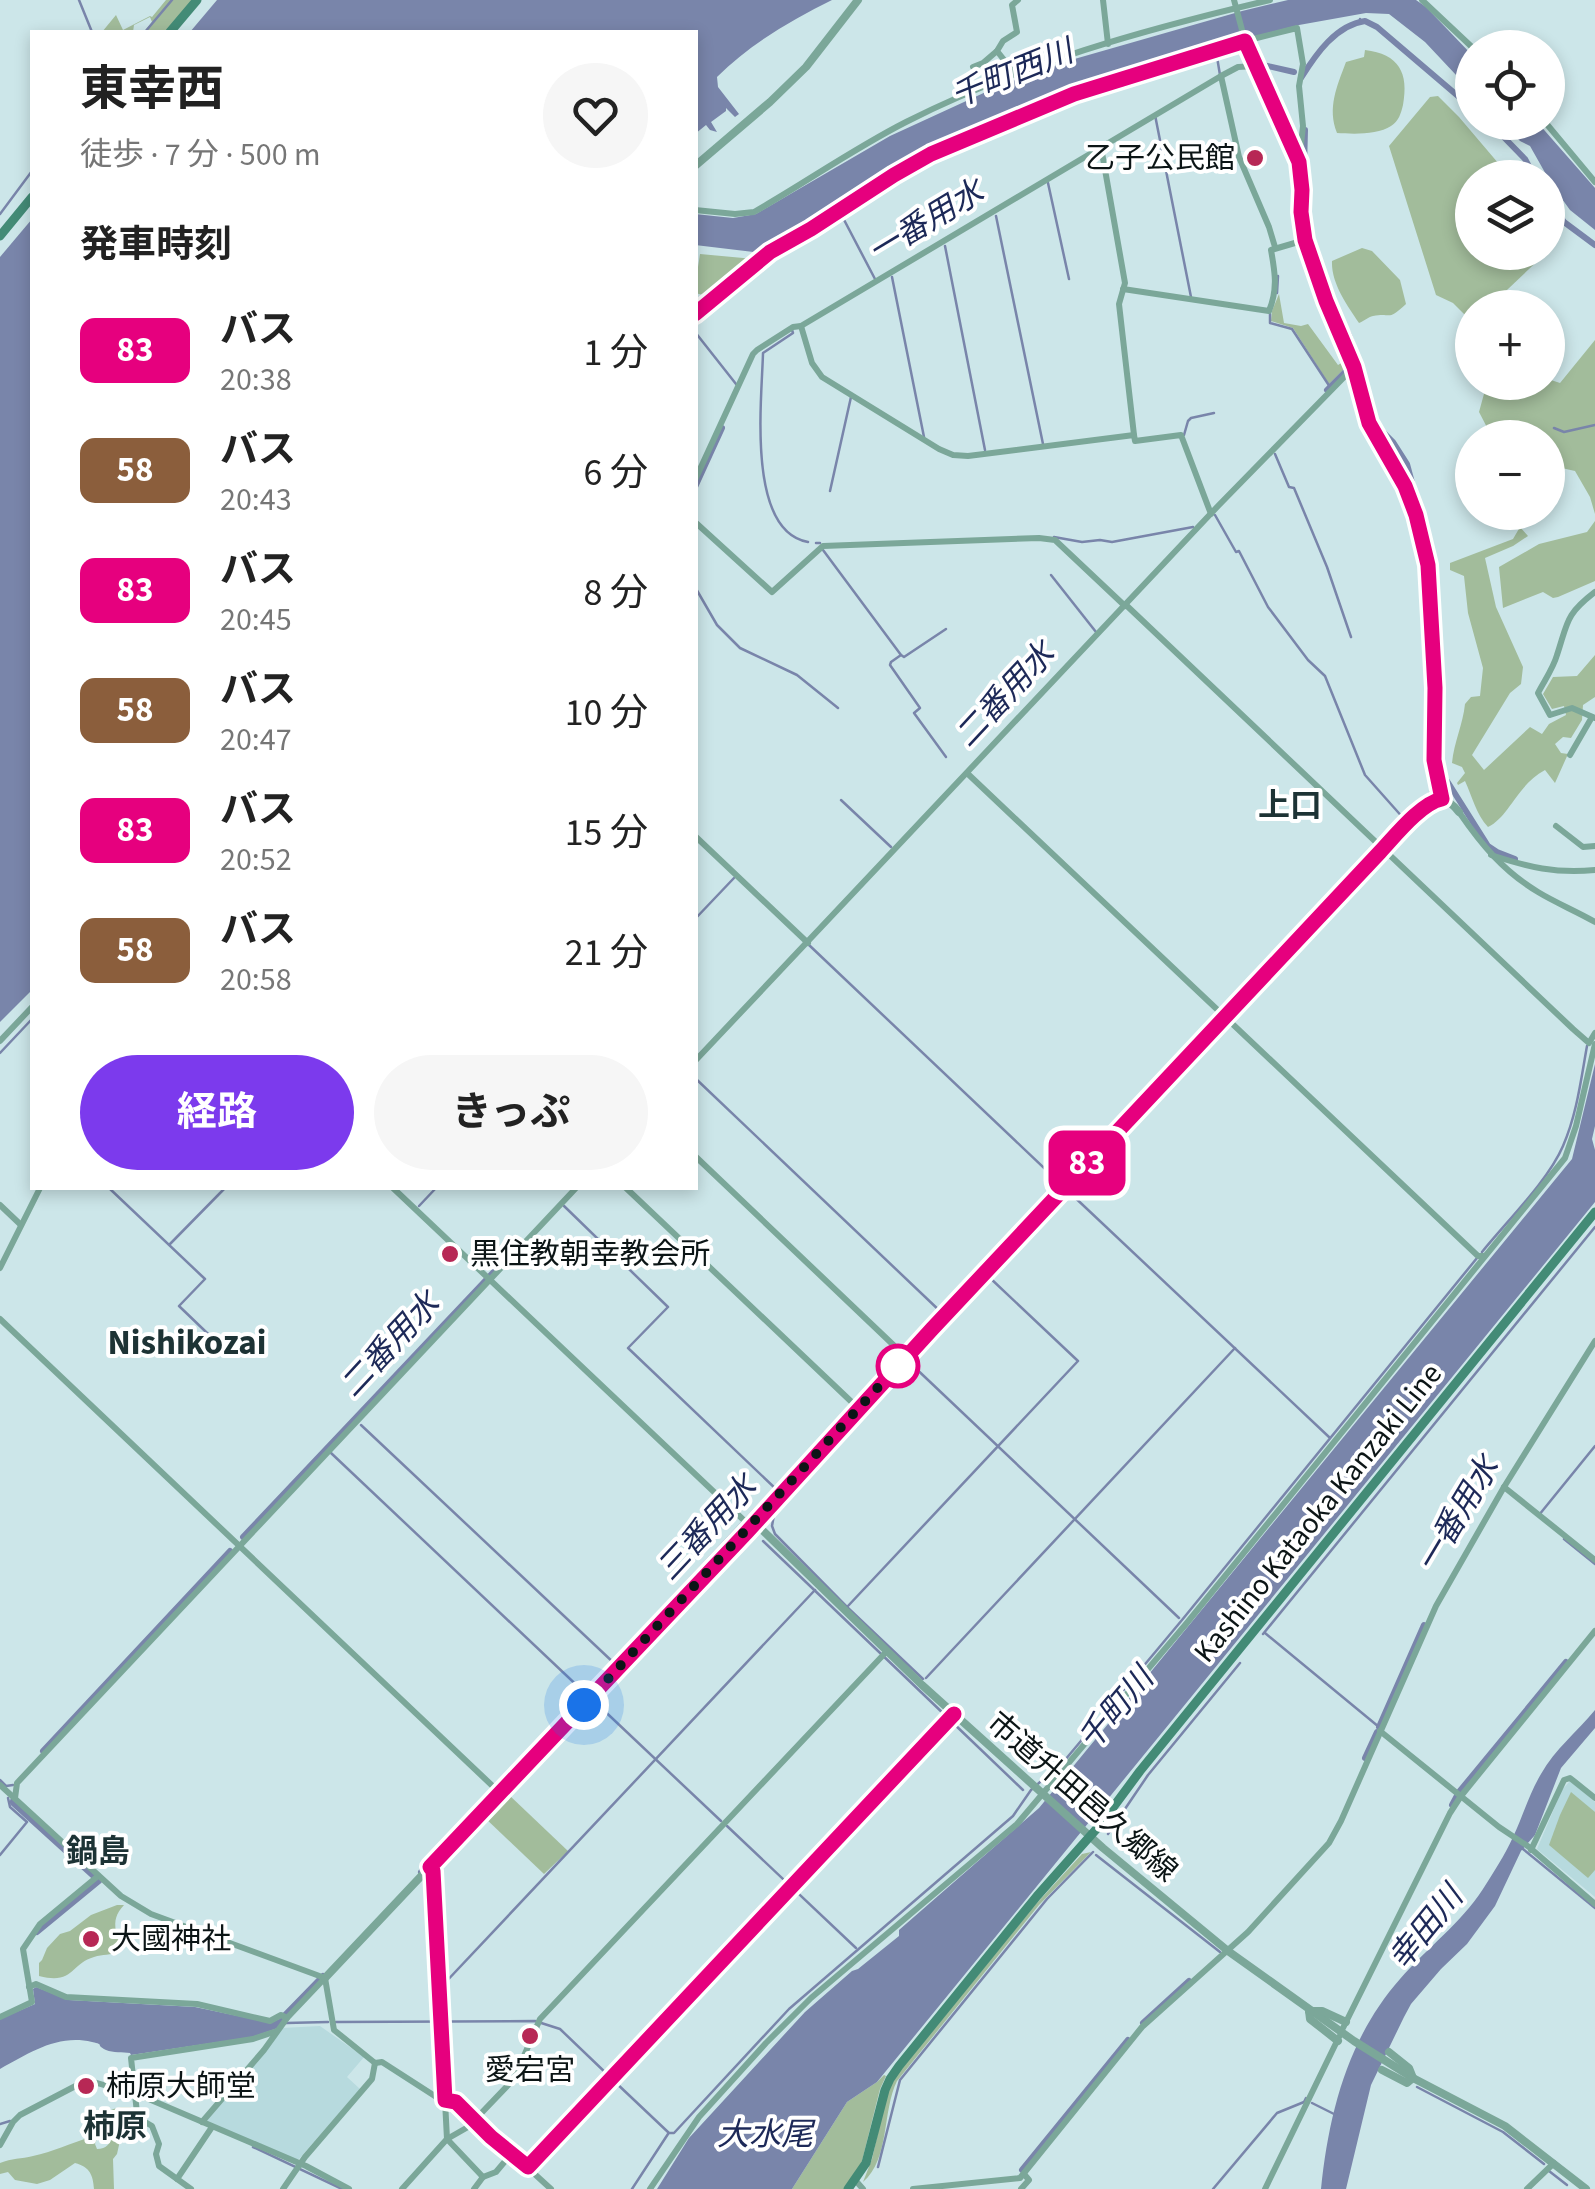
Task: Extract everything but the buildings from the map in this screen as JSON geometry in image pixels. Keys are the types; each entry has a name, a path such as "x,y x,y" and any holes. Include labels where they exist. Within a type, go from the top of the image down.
{"main road":[{"path":"172,30 197,0"},
{"path":"0,236 30,198"},
{"name":"Kashino Kataoka Kanzaki Line","path":"857,2186 890,2079 1595,1212"}],"street":[{"path":"698,163 806,68 858,0"},
{"path":"973,67 983,63 1016,32 1012,4 1018,0"},
{"path":"1104,0 1108,44"},
{"path":"698,210 754,212 906,122 1016,75 1236,6 1270,0"},
{"path":"1422,0 1455,32"},
{"path":"1236,6 1245,40 1299,162"},
{"path":"698,307 770,252 931,154 1074,94 1245,40 1297,28 1303,64 1299,86 1303,126 1299,162 1305,240 1354,367 1374,434 1412,502 1428,565 1435,688 1434,760 1442,799"},
{"path":"997,51 1016,75"},
{"path":"698,473 756,350 1235,68 1256,66"},
{"path":"1123,290 1269,310 1277,282 1269,228 1240,157 1221,76"},
{"path":"1560,140 1595,182"},
{"path":"1101,147 1125,282 1119,304 1135,441 1182,436 1210,514"},
{"path":"1273,248 1305,240"},
{"path":"797,327 822,378 953,455 1134,435"},
{"path":"698,1058 1210,514 1354,367"},
{"path":"698,525 772,592 823,546 1039,538 1057,542 1589,1043 1595,1034"},
{"path":"1570,754 1594,717 1572,708 1550,716 1538,693 1557,656 1567,619 1595,592"},
{"path":"968,774 1482,1256"},
{"path":"202,2122 322,1977 500,1794 1222,1015 1434,800 1451,803 1509,872 1539,893 1595,922"},
{"path":"1556,826 1583,847 1595,846"},
{"path":"698,839 806,941"},
{"path":"1490,854 1546,871 1595,870"},
{"path":"0,1041 30,1009"},
{"path":"650,2189 699,2117 766,2043 811,1998 1017,1824 1186,1624 1565,1158 1595,1044"},
{"path":"698,1159 904,1355"},
{"path":"0,1268 39,1190"},
{"path":"394,1190 750,1524"},
{"path":"16,1798 17,1784 574,1190"},
{"path":"628,1190 856,1406"},
{"path":"0,1205 20,1224"},
{"path":"0,1319 500,1794"},
{"path":"914,2189 1020,2178 1142,2027 1248,1932 1328,1843 1436,1606 1595,1340"},
{"path":"1504,1487 1595,1560"},
{"name":"市道升田邑久郷線","path":"750,1524 951,1718 1228,1951 1386,2061"},
{"path":"1265,2189 1338,2039 1310,2019 1309,2011 1322,2011 1345,2025 1450,1813 1595,1631"},
{"path":"402,2189 449,2138 468,2127 514,2078 539,2023 884,1654"},
{"path":"528,2167 951,1718"},
{"path":"1380,1731 1595,1904"},
{"path":"1530,1849 1567,1778 1595,1798"},
{"path":"0,1784 96,1878 143,1910 322,1977"},
{"path":"430,1867 449,2138 485,2177"},
{"path":"0,2017 32,2002 23,1949 28,1940 40,1924 96,1878"},
{"path":"322,1977 337,2034 375,2063"},
{"path":"32,1985 66,1998 198,2004 283,2021"},
{"path":"185,2188 160,2166 156,2154 159,2144 152,2126 137,2113 130,2058 253,2039 283,2021"},
{"path":"1386,2061 1407,2083 1413,2078"},
{"path":"1386,2061 1409,2068 1413,2078 1505,2126 1590,2187"},
{"path":"375,2063 382,2062 448,2100 551,2189"},
{"path":"282,2189 372,2079 375,2063"},
{"path":"0,2145 20,2115 87,2080 134,2093 349,2189"},
{"path":"177,2179 212,2127"},
{"path":"474,2189 512,2153"},
{"path":"1527,2189 1554,2163"},
{"path":"1020,2189 1029,2180 1025,2173"}],"shaded area":[{"path":"1570,1781 1595,1802 1595,1897 1537,1849 1562,1790"},
{"path":"320,2026 364,2057 347,2077 360,2089 299,2159 294,2161 209,2124 206,2119 282,2028"}],"green space":[{"path":"166,0 195,0 169,30 146,30 152,22 150,17 134,25 133,30 123,30 150,16"},
{"path":"116,15 123,30 104,30"},
{"path":"1365,50 1386,56 1399,67 1404,83 1400,114 1386,129 1337,133 1333,106 1339,80 1346,62 1364,57"},
{"path":"1438,96 1455,113 1455,140 1479,140 1496,160 1455,160 1455,270 1528,270 1507,290 1455,290 1455,305 1436,295 1389,146 1430,97"},
{"path":"1362,248 1372,251 1400,280 1406,304 1392,315 1373,316 1359,323 1337,286 1332,261"},
{"path":"700,254 754,259 703,295 698,294"},
{"path":"1279,294 1284,323 1308,324 1338,365 1343,362 1347,366 1329,384 1293,328 1271,321"},
{"path":"1595,340 1595,514 1575,471 1565,469 1565,420 1483,420 1479,412 1482,400 1565,400 1565,377"},
{"path":"1595,521 1595,581 1558,597 1543,592 1503,608 1499,567 1539,544 1587,532"},
{"path":"1518,530 1528,536 1485,558 1496,607 1523,667 1521,684 1510,693 1472,755 1484,770 1530,727 1542,734 1549,724 1566,715 1564,706 1552,709 1543,694 1553,677 1577,676 1595,655 1595,697 1583,705 1582,720 1571,738 1563,737 1555,744 1561,753 1568,754 1555,783 1545,770 1488,827 1465,781 1457,783 1465,773 1462,767 1452,763 1465,704 1471,697 1480,696 1483,668 1468,613 1464,576 1450,570 1450,563 1513,539"},
{"path":"506,1792 568,1851 544,1874 483,1816"},
{"path":"1571,1792 1595,1812 1595,1870 1588,1878 1549,1845"},
{"path":"1091,1852 1039,1905 897,2081 878,2161 863,2182 895,2077 1036,1904 1082,1854"},
{"path":"124,1905 116,1921 116,1932 122,1933 119,1951 86,1960 59,1978 39,1976 39,1963 60,1934"},
{"path":"884,2075 861,2165 845,2189 792,2189 847,2102"},
{"path":"121,2107 131,2107 137,2129 125,2134 122,2132 129,2126 128,2120 115,2118 103,2128 95,2144 97,2149 103,2148 113,2136 121,2136 113,2159 114,2189 94,2189 90,2172 75,2163 37,2184 15,2180 8,2172 0,2174 0,2163 90,2137 101,2118"}],"water":[{"path":"217,0 832,0 771,34 717,77 718,87 739,114 735,117 726,108 711,122 717,132 706,125 698,132 698,30 192,30"},
{"path":"1288,0 1416,0 1455,37 1455,74 1425,42 1389,14 1366,13 1241,40 1062,96 980,129 908,162 762,253 698,245 698,214 733,218 756,214 890,136 1001,85 1071,60"},
{"path":"1553,140 1595,188 1595,230 1565,203 1565,160 1538,160 1530,146 1520,141"},
{"path":"30,221 30,992 0,1022 0,257"},
{"name":"大水尾","path":"1595,1064 1595,1202 877,2082 847,2102 792,2189 657,2189 689,2138 805,2012 899,1936 899,1930 1039,1808 1572,1159"},
{"name":"幸田川","path":"1595,1710 1595,1728 1561,1768 1535,1835 1521,1851 1495,1906 1404,2017 1371,2085 1346,2189 1321,2189 1336,2104 1367,2026 1400,1979 1474,1902 1506,1850 1547,1765"},
{"path":"36,1987 69,2000 195,2007 271,2023 284,2019 278,2028 252,2037 131,2055 109,2051 92,2042 55,2043 0,2069 0,2019 35,2004"}],"waterway":[{"path":"79,0 91,30"},
{"path":"147,30 172,0"},
{"path":"1301,78 1336,34 1365,21 1455,94"},
{"path":"1217,57 1220,75"},
{"name":"一番用水","path":"1259,64 1294,72"},
{"path":"1155,115 1191,297"},
{"path":"1305,130 1308,232 1334,307 1360,365 1375,424 1407,464 1433,561 1442,773 1488,846 1515,859"},
{"path":"1507,140 1526,160"},
{"path":"0,214 30,174"},
{"path":"1048,183 1069,279"},
{"path":"841,214 875,279"},
{"path":"996,216 1043,444"},
{"path":"1565,223 1595,245"},
{"path":"945,246 985,450"},
{"path":"1277,293 1278,276"},
{"path":"892,277 924,437"},
{"path":"1270,314 1270,323 1292,329 1330,387"},
{"path":"792,330 763,353 762,460 775,514 788,533 808,542"},
{"path":"698,336 736,384"},
{"name":"二番用水","path":"1327,390 1351,366"},
{"path":"830,491 851,397"},
{"path":"1184,435 1191,418 1214,413"},
{"path":"1565,432 1595,425"},
{"name":"一番用水","path":"698,480 722,428"},
{"path":"1275,454 1289,487 1294,488 1327,567 1351,637"},
{"path":"1215,515 1268,607 1325,676 1365,775 1405,820"},
{"path":"1054,537 1112,542 1193,527"},
{"path":"823,550 901,655"},
{"path":"1051,575 1096,632"},
{"path":"698,592 717,625 740,648 797,675 838,708"},
{"path":"946,629 890,665 920,708 914,713 946,757"},
{"name":"三番用水","path":"1386,840 1439,786"},
{"path":"841,800 891,847"},
{"name":"三番用水","path":"421,1872 1379,846"},
{"path":"698,916 734,878"},
{"path":"809,945 1062,1185"},
{"path":"0,1053 30,1021"},
{"path":"1482,1252 1537,1187 1563,1146 1572,1122 1587,1046"},
{"path":"698,1081 942,1313"},
{"path":"111,1190 205,1279 179,1306 229,1354"},
{"path":"170,1244 223,1190"},
{"path":"419,1206 434,1190"},
{"path":"1068,1191 1329,1437"},
{"path":"564,1206 668,1307 628,1348 777,1490"},
{"path":"1263,1634 1595,1227"},
{"name":"千町川","path":"614,2081 669,2133 674,2133 789,2009 1013,1816 1031,1790 1065,1760 1182,1620 1477,1258"},
{"name":"二番用水","path":"243,1537 504,1261"},
{"path":"848,1606 1078,1361 989,1277"},
{"path":"926,1678 1235,1348"},
{"path":"908,1361 1179,1618"},
{"path":"361,1425 615,1664"},
{"path":"1539,1515 1595,1446"},
{"path":"331,1453 586,1694"},
{"path":"814,1463 775,1509 775,1534 923,1679"},
{"path":"1564,1539 1595,1564"},
{"path":"763,1541 947,1717"},
{"name":"二番用水","path":"43,1751 230,1551"},
{"path":"442,1986 815,1590"},
{"name":"一番用水","path":"1379,1727 1424,1625"},
{"path":"1265,1633 1379,1727"},
{"path":"1452,1805 1566,1662"},
{"path":"1108,1834 1148,1775 1240,1663"},
{"path":"595,1702 721,1821"},
{"path":"952,1722 1023,1790"},
{"name":"一番用水","path":"1365,1758 1377,1732"},
{"path":"0,1780 6,1786 13,1785"},
{"path":"0,1855 27,1822 10,1807 8,1798"},
{"name":"二番用水","path":"13,1801 99,1881 37,1932"},
{"path":"727,1826 856,1948"},
{"path":"1523,1849 1595,1908"},
{"path":"878,2167 900,2080 1047,1899 1093,1852"},
{"path":"1096,1855 1220,1952"},
{"name":"三番用水","path":"283,2017 323,1976"},
{"name":"一番用水","path":"1143,2023 1189,1981"},
{"path":"336,2022 535,2021 560,2029 608,2075"},
{"path":"286,2023 328,2022"},
{"name":"一番用水","path":"1022,2170 1128,2040"},
{"path":"1417,2087 1503,2132 1544,2164"},
{"path":"1213,2189 1277,2113 1306,2098"},
{"path":"1312,2103 1336,2115"},
{"path":"0,2124 10,2121"},
{"path":"632,2189 668,2134"},
{"path":"253,2147 342,2189"},
{"path":"1549,2171 1567,2185"}],"bus line":[{"name":"83","path":"698,310 770,252 931,154 1074,94 1245,41 1299,162 1305,240 1354,367 1369,423 1412,502 1427,560 1435,688 1434,760 1442,799 1434,800 1380,852 430,1867 445,2100 456,2102 528,2167 954,1714"}],"place":[{"name":"乙子公民館","path":"1255,158"},
{"name":"黒住教朝幸教会所","path":"450,1254"},
{"name":"大國神社","path":"91,1939"},
{"name":"愛宕宮","path":"530,2036"},
{"name":"柿原大師堂","path":"86,2086"}],"district":[{"name":"上口","path":"1290,806"},
{"name":"Nishikozai","path":"187,1343"},
{"name":"鍋島","path":"98,1852"},
{"name":"柿原","path":"115,2127"}],"route":[{"path":"584,1705 906,1357 898,1366"}],"water label":[{"name":"千町西川","path":"1012,74"}]}
